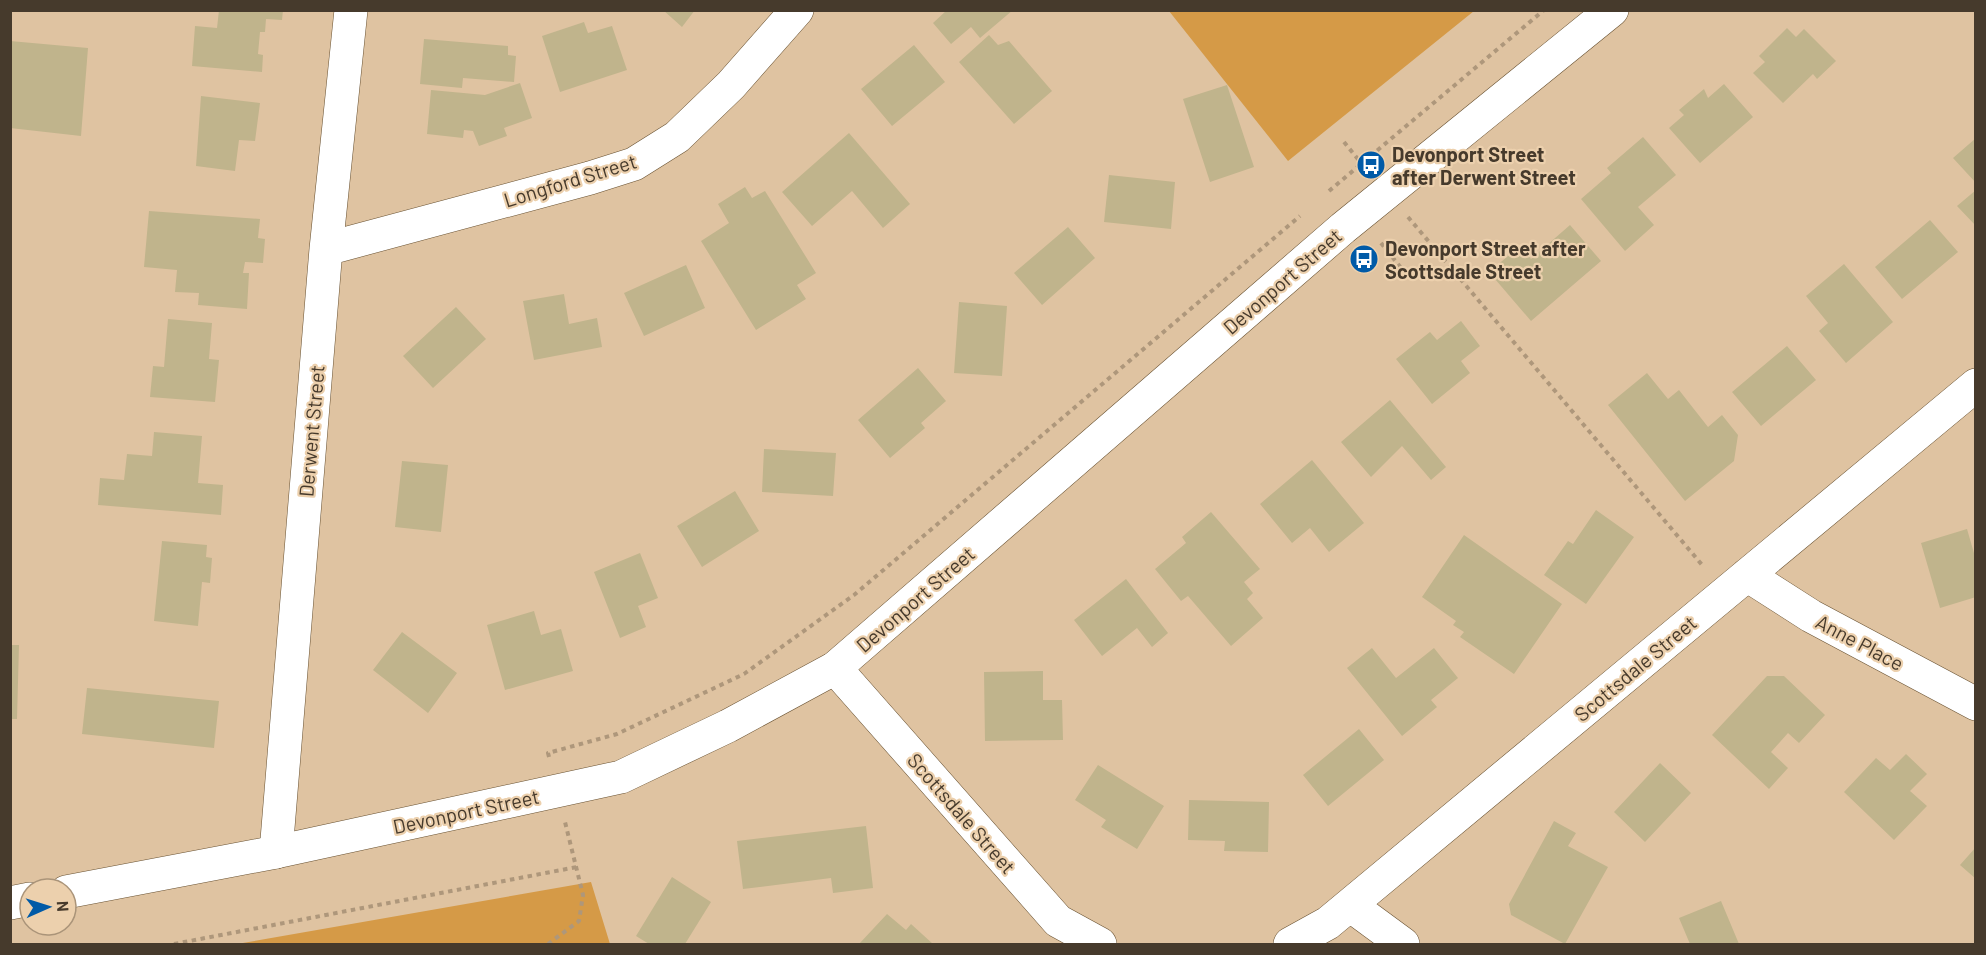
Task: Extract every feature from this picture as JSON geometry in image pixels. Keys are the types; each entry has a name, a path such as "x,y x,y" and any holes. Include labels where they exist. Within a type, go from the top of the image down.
{"street":[{"name":"Derwent Street","path":"276,852 326,249 351,10"},
{"name":"Longford Street","path":"326,249 634,164 677,137 731,85 797,10"},
{"name":"Devonport Street","path":"78,890 276,852 621,777 728,726 835,668 1343,228 1612,10"},
{"name":"Scottsdale Street","path":"1290,945 1328,923 1976,385"},
{"name":"Anne Place","path":"1737,584 1811,616 1976,704"},
{"name":"Scottsdale Street","path":"835,668 1058,921 1100,945"},
{"path":"1350,905 1402,945"}],"path":[{"path":"1326,194 1544,10"},
{"path":"1344,142 1737,584"},
{"path":"548,753 617,734 744,674 854,595 1308,209"},
{"path":"1381,243 1409,278"},
{"path":"174,945 577,867 583,896 579,921 548,945"}],"shaded area":[{"path":"1169,11 1474,11 1288,161"},
{"path":"591,882 610,944 237,944"}],"building":[{"path":"219,10 283,10 282,20 266,19 265,32 260,32 258,54 263,55 262,72 192,66 195,26 217,28"},
{"path":"663,10 695,10 682,27"},
{"path":"947,10 1013,10 980,38 971,27 951,44 933,23"},
{"path":"584,22 588,33 612,26 627,70 560,92 542,36"},
{"path":"1787,28 1796,37 1804,29 1836,61 1817,79 1813,74 1783,103 1753,73 1765,62 1759,56"},
{"path":"989,35 998,45 1009,41 1052,91 1014,124 959,62"},
{"path":"424,39 508,46 508,55 516,56 514,82 463,78 462,88 420,84"},
{"path":"10,41 88,48 81,136 10,128"},
{"path":"914,45 945,82 892,126 861,89"},
{"path":"520,83 532,118 504,128 507,136 479,146 473,131 464,130 463,138 427,134 431,90 485,95"},
{"path":"1724,84 1753,117 1700,163 1669,128 1684,115 1679,110 1704,89 1708,98"},
{"path":"1227,85 1254,167 1210,182 1183,99"},
{"path":"201,96 260,103 255,141 239,140 235,171 196,166"},
{"path":"849,133 910,204 883,228 852,191 812,226 782,192"},
{"path":"1643,137 1676,175 1638,207 1654,225 1625,251 1581,199 1611,173 1607,168"},
{"path":"1976,138 1976,183 1953,158"},
{"path":"1109,175 1175,182 1171,229 1104,222"},
{"path":"745,187 752,198 765,191 816,273 797,285 806,299 756,330 701,241 729,223 718,204"},
{"path":"1976,190 1976,226 1957,206"},
{"path":"149,211 260,219 258,238 265,239 263,263 245,262 243,273 249,273 247,309 198,305 199,293 175,292 177,270 144,267"},
{"path":"1930,220 1958,252 1902,299 1875,267"},
{"path":"1570,225 1601,261 1531,321 1489,272 1520,246 1531,259"},
{"path":"1068,227 1095,258 1042,305 1014,273"},
{"path":"1844,264 1893,322 1846,363 1819,331 1828,323 1806,296"},
{"path":"686,265 705,308 644,336 624,293"},
{"path":"564,294 569,324 597,318 602,347 534,360 523,301"},
{"path":"959,302 1007,306 1002,376 954,373"},
{"path":"456,307 486,339 433,388 403,356"},
{"path":"168,319 212,323 209,359 219,360 215,402 150,397 153,366 164,367"},
{"path":"1461,321 1480,346 1461,361 1470,373 1432,404 1396,359 1430,332 1437,340"},
{"path":"1787,346 1816,380 1761,426 1732,392"},
{"path":"918,368 946,401 921,423 925,428 890,458 858,420"},
{"path":"1647,373 1668,399 1679,390 1708,427 1722,415 1738,435 1734,461 1685,501 1608,405"},
{"path":"1390,400 1446,467 1431,480 1402,446 1371,477 1341,442"},
{"path":"154,432 202,436 198,483 223,485 221,515 98,505 100,478 124,480 127,454 152,456"},
{"path":"764,449 836,453 833,496 762,492"},
{"path":"1312,460 1364,523 1329,552 1310,528 1292,543 1260,504"},
{"path":"402,461 448,465 441,532 395,527"},
{"path":"735,491 759,531 702,567 677,526"},
{"path":"1596,510 1634,537 1586,604 1544,575 1568,541 1573,544"},
{"path":"1211,512 1260,569 1244,582 1253,593 1247,599 1263,618 1231,646 1188,596 1181,601 1155,569 1186,543 1182,537"},
{"path":"1967,529 1976,560 1976,597 1940,608 1921,543"},
{"path":"1464,535 1562,604 1514,674 1460,637 1464,632 1453,625 1456,621 1422,597"},
{"path":"162,541 207,545 206,557 212,558 210,583 202,582 198,626 154,621"},
{"path":"640,553 658,598 638,606 646,627 620,638 594,572"},
{"path":"1126,579 1168,633 1152,647 1137,628 1102,656 1074,620"},
{"path":"534,611 541,635 561,629 573,671 505,690 487,625"},
{"path":"402,632 457,673 428,713 373,670"},
{"path":"10,645 19,645 17,719 10,719"},
{"path":"1372,648 1396,678 1434,648 1458,678 1431,700 1437,707 1402,736 1347,668"},
{"path":"1043,671 1043,700 1062,700 1063,740 985,741 984,672"},
{"path":"1767,676 1784,676 1825,715 1799,743 1788,733 1771,752 1788,768 1769,789 1712,735"},
{"path":"87,688 219,701 214,748 82,734"},
{"path":"1359,729 1384,760 1328,806 1303,775"},
{"path":"1906,754 1927,774 1910,791 1927,806 1894,840 1844,792 1876,758 1890,770"},
{"path":"1660,763 1691,793 1645,842 1614,812"},
{"path":"1098,765 1164,806 1137,849 1101,827 1106,820 1075,800"},
{"path":"1189,800 1269,802 1268,852 1224,851 1225,841 1188,840"},
{"path":"1554,821 1576,833 1568,846 1608,867 1565,944 1511,915 1509,904"},
{"path":"866,826 873,888 833,893 831,878 743,889 737,841"},
{"path":"1976,847 1976,879 1960,865"},
{"path":"672,877 711,902 685,944 649,944 636,936"},
{"path":"1721,901 1739,944 1690,944 1679,918"},
{"path":"887,914 906,930 911,924 933,944 859,944"}],"place":[{"name":"Devonport Street after Derwent Street","path":"1371,165"},
{"name":"Devonport Street after Scottsdale Street","path":"1364,259"}]}
